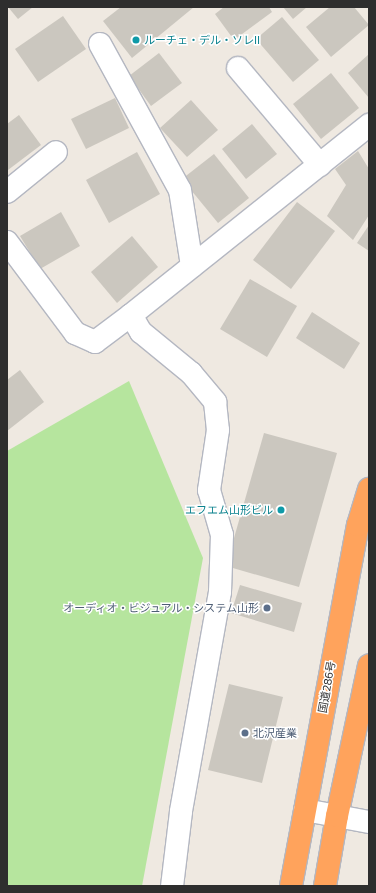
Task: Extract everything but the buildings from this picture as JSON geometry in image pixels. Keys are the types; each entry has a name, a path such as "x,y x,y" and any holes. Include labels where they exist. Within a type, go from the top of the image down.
{"highway":[{"name":"国道286号","path":"291,886 358,525 369,489"},
{"path":"325,886 337,816 369,665"}],"lane":[{"path":"100,44 180,190 192,266"},
{"path":"238,68 320,165"},
{"path":"7,242 75,333 95,342 132,315 369,125"},
{"path":"7,192 56,152"},
{"path":"132,315 141,332 191,373 215,402 218,430 209,490 222,535 220,592 186,781 172,886"},
{"path":"305,810 369,822"}],"green space":[{"path":"129,381 203,558 142,886 7,886 7,451"}],"place":[{"name":"ルーチェ・デル・ソレII","path":"136,40"},
{"name":"エフエム山形ビル","path":"281,510"},
{"name":"オーディオ・ビジュアル・システム山形","path":"267,608"},
{"name":"北沢産業","path":"245,733"}]}
